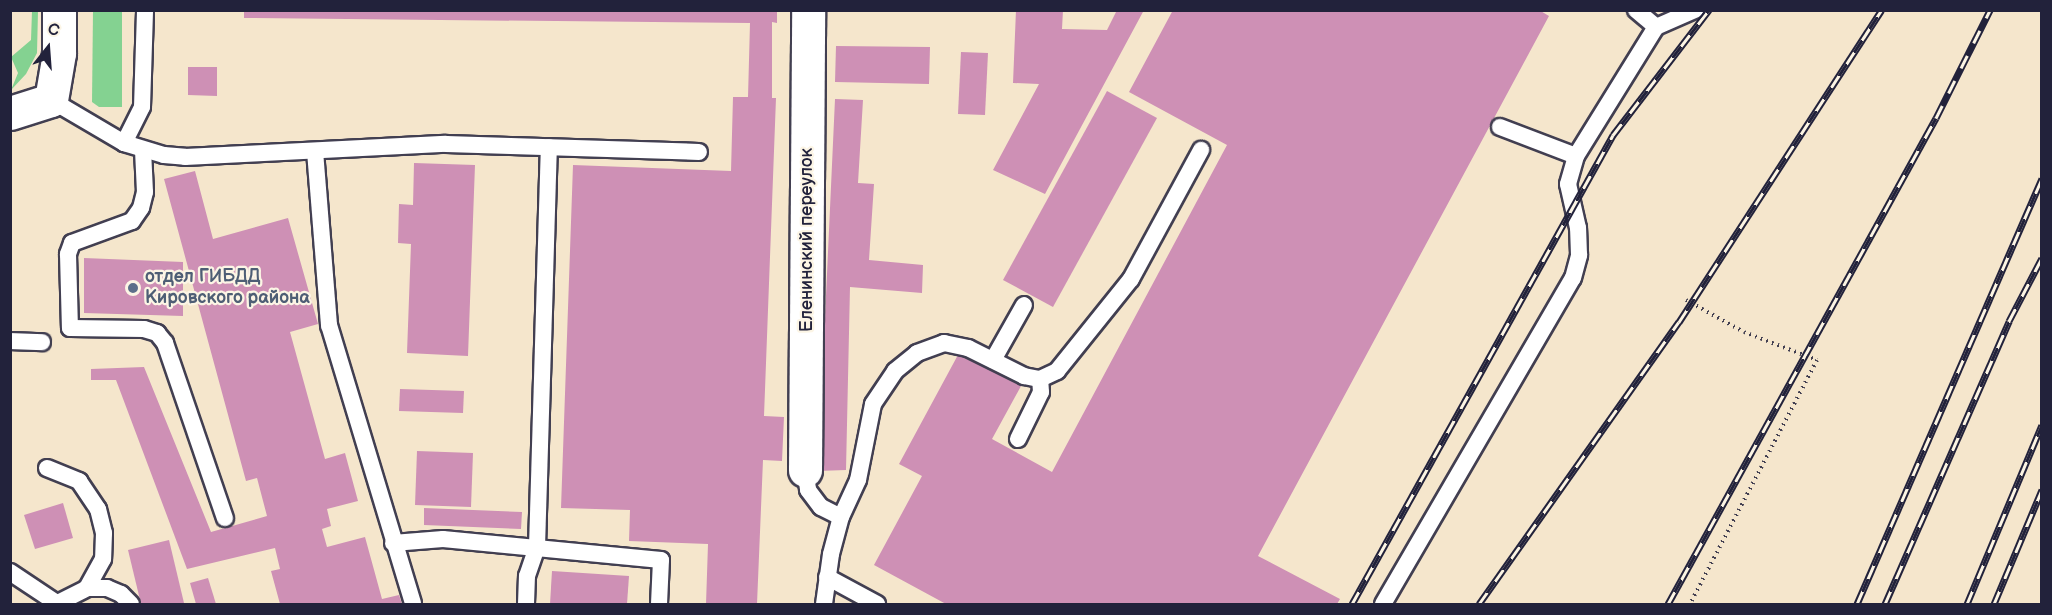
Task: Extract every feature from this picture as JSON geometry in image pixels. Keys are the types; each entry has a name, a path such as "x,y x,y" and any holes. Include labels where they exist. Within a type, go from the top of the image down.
{"street":[{"path":"10,113 51,100 59,53 59,10"},
{"name":"Еленинский переулок","path":"805,470 808,10"}],"lane":[{"path":"124,143 142,107 145,10"},
{"path":"1636,10 1656,27"},
{"path":"1383,604 1573,278 1579,255 1578,228 1568,184 1576,156 1656,27 1695,10"},
{"path":"51,100 124,143 143,150 185,157 446,144 699,153"},
{"path":"1500,127 1576,156"},
{"path":"526,604 527,576 537,547 549,147"},
{"path":"143,150 145,192 141,208 132,221 72,243 68,254 70,328 144,329 157,333 165,343 225,518"},
{"path":"315,150 329,325 413,604"},
{"path":"824,604 827,577 841,517 858,480 873,404 895,371 917,353 944,344 968,348 1024,376 1040,379 1057,371 1131,279 1201,150"},
{"path":"993,360 1024,305"},
{"path":"10,341 42,342"},
{"path":"1018,439 1041,392 1040,379"},
{"path":"47,468 79,481 98,509 104,533 103,559 87,588"},
{"path":"805,470 808,489 821,507 841,517"},
{"path":"393,543 443,539 661,560 659,604"},
{"path":"10,572 58,604 87,588 107,588 121,594 131,604"},
{"path":"827,577 877,604"}],"path":[{"path":"1686,300 1756,338 1816,360 1690,604"}],"green space":[{"path":"32,11 38,11 37,53 26,74 11,90 18,73 11,57 31,40"},
{"path":"93,11 122,11 122,107 99,107 92,102"}],"building":[{"path":"244,10 777,10 777,23 772,22 772,98 776,98 764,416 784,417 782,461 763,460 757,604 706,604 708,544 629,541 630,510 561,508 573,165 731,171 733,97 748,97 750,23 244,18"},
{"path":"1016,10 1063,10 1062,29 1107,30 1117,10 1144,10 1045,194 993,170 1039,84 1013,83"},
{"path":"1173,10 1539,10 1549,16 1258,556 1340,599 1337,604 946,604 874,565 922,476 899,464 959,353 1021,386 992,439 1052,472 1227,145 1129,92"},
{"path":"836,46 930,47 929,84 835,82"},
{"path":"961,52 988,53 985,115 958,114"},
{"path":"188,67 217,67 217,96 188,95"},
{"path":"1107,91 1157,118 1053,307 1003,280"},
{"path":"835,99 863,100 858,183 874,184 869,260 923,265 922,293 850,287 846,470 818,471"},
{"path":"414,163 475,165 468,356 407,353 411,244 398,243 399,204 413,205"},
{"path":"195,171 213,239 288,218 318,324 290,332 325,459 345,453 358,501 327,509 331,526 322,529 327,547 365,537 382,599 399,595 402,604 280,604 271,571 280,569 275,548 187,569 116,380 91,380 91,369 144,367 211,532 267,516 257,478 246,481 164,179"},
{"name":"отдел ГИБДД Кировского района","path":"84,258 183,262 183,316 84,313"},
{"path":"400,389 464,391 463,413 399,411"},
{"path":"417,451 473,453 471,507 415,505"},
{"path":"63,503 73,538 35,549 24,515"},
{"path":"424,508 522,512 521,529 424,525"},
{"path":"169,540 184,603 141,604 128,550"},
{"path":"552,571 629,576 627,604 550,604"},
{"path":"208,578 216,604 196,604 190,583"}],"railway":[{"path":"1352,604 1613,135 1709,10"},
{"path":"1479,604 1679,322 1882,10"},
{"path":"1668,604 1936,118 1990,10"},
{"path":"1857,604 2042,179"},
{"path":"1885,604 2009,321 2042,258"},
{"path":"1967,604 2042,425"},
{"path":"1994,604 2042,490"}],"place":[{"name":"отдел ГИБДД Кировского района","path":"133,288"}]}
